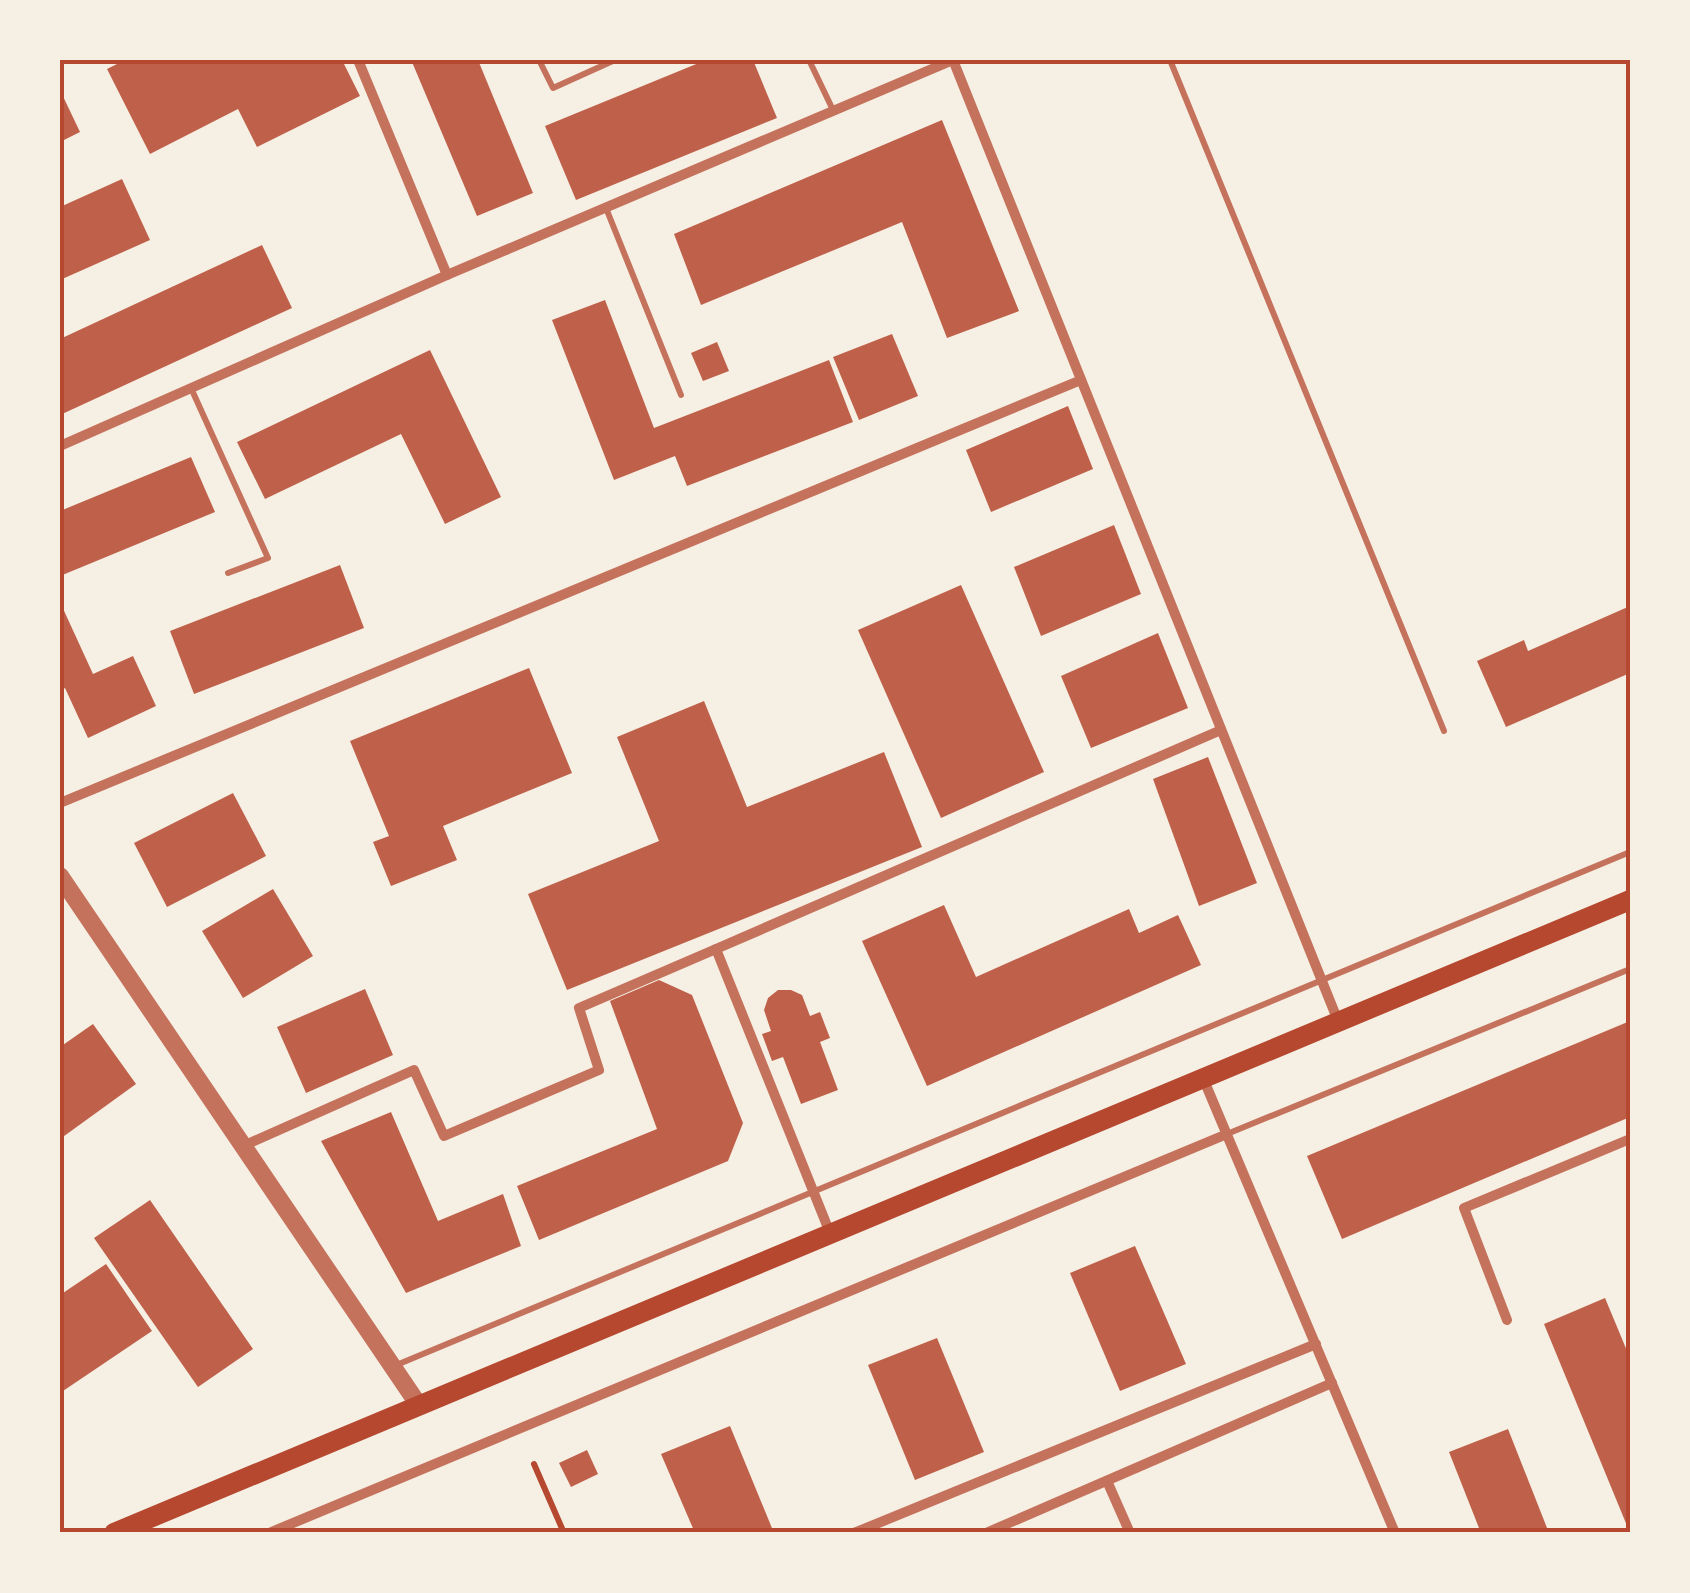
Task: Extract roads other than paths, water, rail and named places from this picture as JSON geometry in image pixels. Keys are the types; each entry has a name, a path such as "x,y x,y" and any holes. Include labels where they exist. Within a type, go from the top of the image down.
{"main road":[{"path":"114,1533 1630,900"}],"street":[{"path":"358,60 447,275"},
{"path":"60,446 447,275 953,60 1338,1022"},
{"path":"60,803 1081,380"},
{"path":"243,1146 414,1070 444,1136 599,1070 579,1008 1221,730"},
{"path":"60,876 418,1404"},
{"path":"716,949 830,1234"},
{"path":"1202,1078 1396,1533"},
{"path":"269,1533 1228,1134"},
{"path":"1507,1320 1464,1208 1630,1139"},
{"path":"854,1533 1316,1344"},
{"path":"986,1533 1332,1383"},
{"path":"1107,1481 1130,1533"}],"lane":[{"path":"539,60 554,88 614,60"},
{"path":"809,60 834,111"},
{"path":"1170,60 1444,731"},
{"path":"606,208 681,395"},
{"path":"191,388 268,558 228,574"},
{"path":"393,1367 1630,852"},
{"path":"1228,1134 1630,969"}]}
